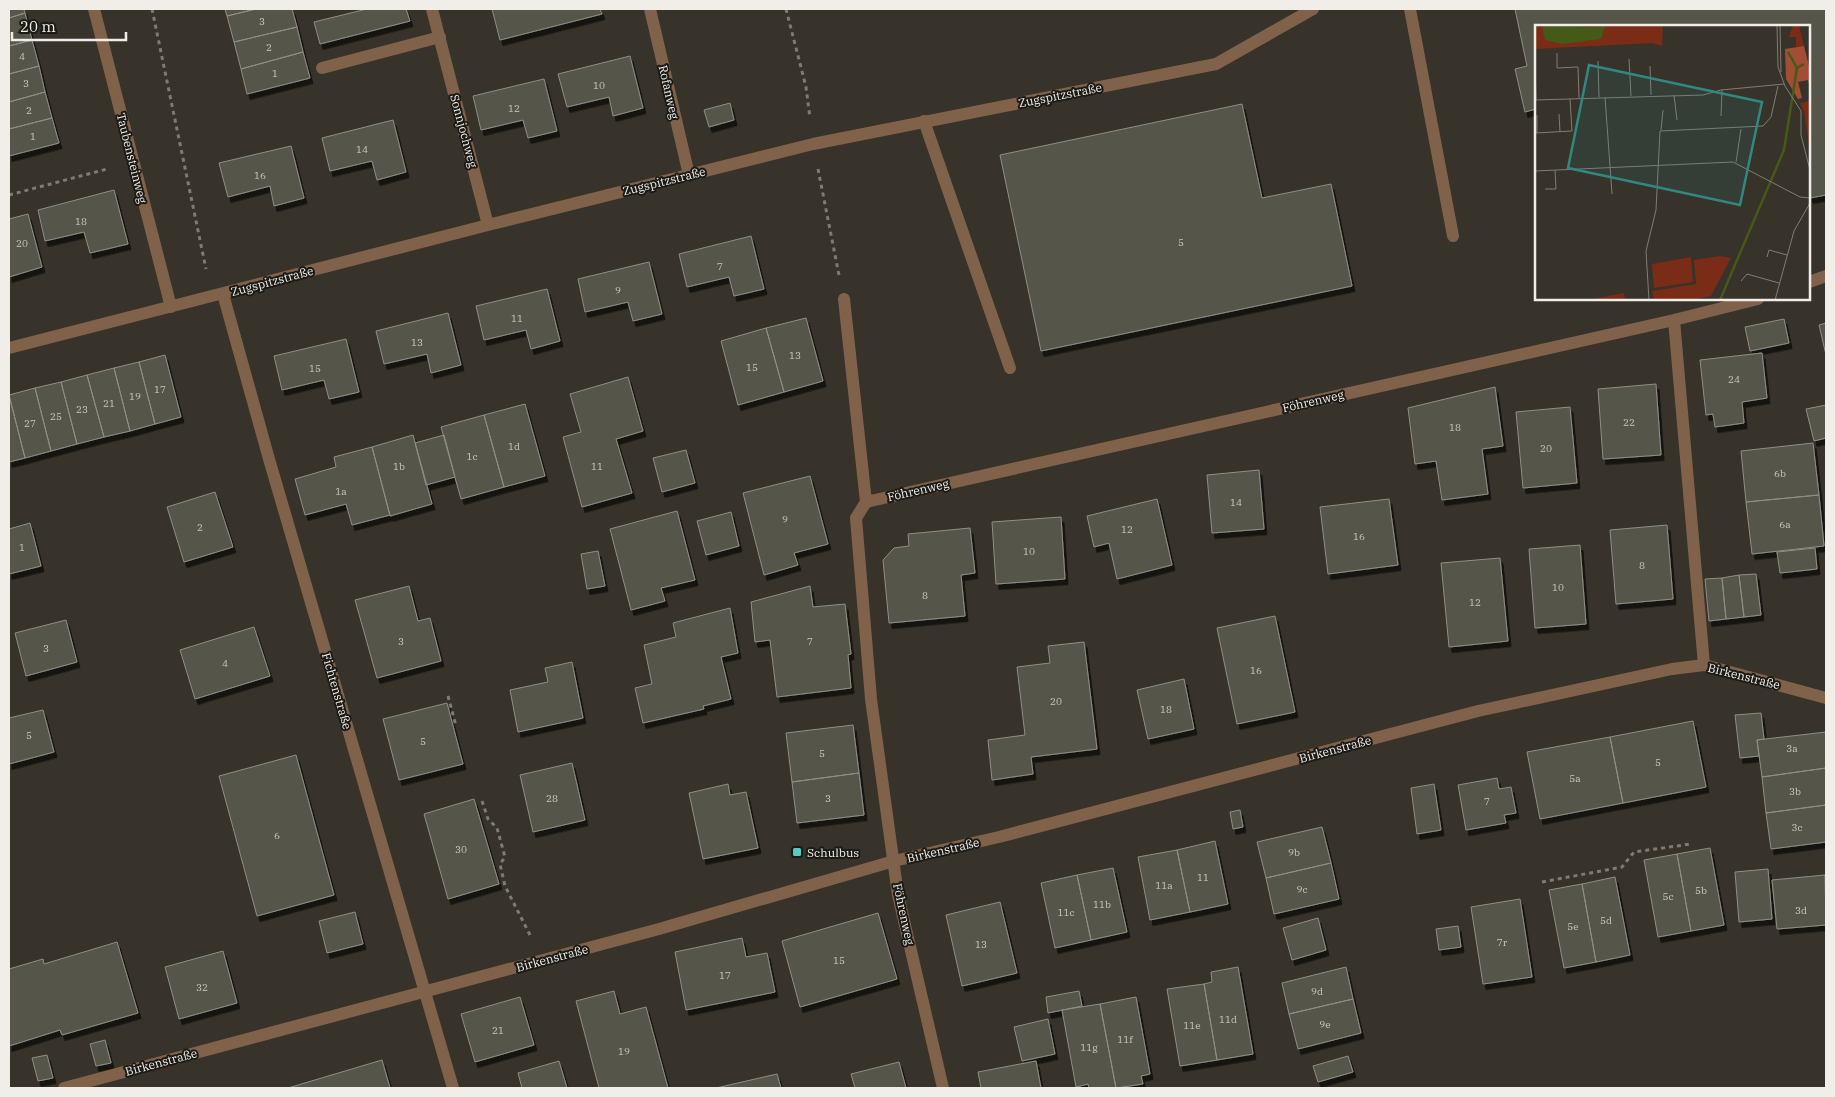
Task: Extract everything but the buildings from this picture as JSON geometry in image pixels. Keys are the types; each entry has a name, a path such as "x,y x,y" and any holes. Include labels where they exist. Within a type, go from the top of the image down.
{"street":[{"name":"Taubensteinweg","path":"94,9 171,308"},
{"name":"Sonnjochweg","path":"432,9 488,225"},
{"name":"Rofanweg","path":"650,9 689,174"},
{"name":"Zugspitzstraße","path":"9,348 813,144 1216,64 1313,9"},
{"path":"1410,9 1453,236"},
{"path":"322,68 440,37"},
{"path":"924,122 1010,368"},
{"path":"1810,282 1826,276"},
{"name":"Fichtenstraße","path":"217,295 269,459 453,1088"},
{"name":"Föhrenweg","path":"844,299 866,502 856,518 871,699 898,894 943,1088"},
{"name":"Föhrenweg","path":"866,502 1674,320 1754,300"},
{"path":"1674,320 1704,666"},
{"name":"Birkenstraße","path":"64,1088 659,929 894,861 1000,837 1478,711 1672,669 1704,666 1826,698"}],"path":[{"path":"152,9 217,295"},
{"path":"9,195 133,162"},
{"path":"448,696 456,726"},
{"path":"482,801 488,819 497,828 505,856 500,864 504,886 530,936 538,962"},
{"path":"1542,882 1622,868 1634,852 1691,844"}],"place":[{"name":"Schulbus","path":"797,852"}]}
